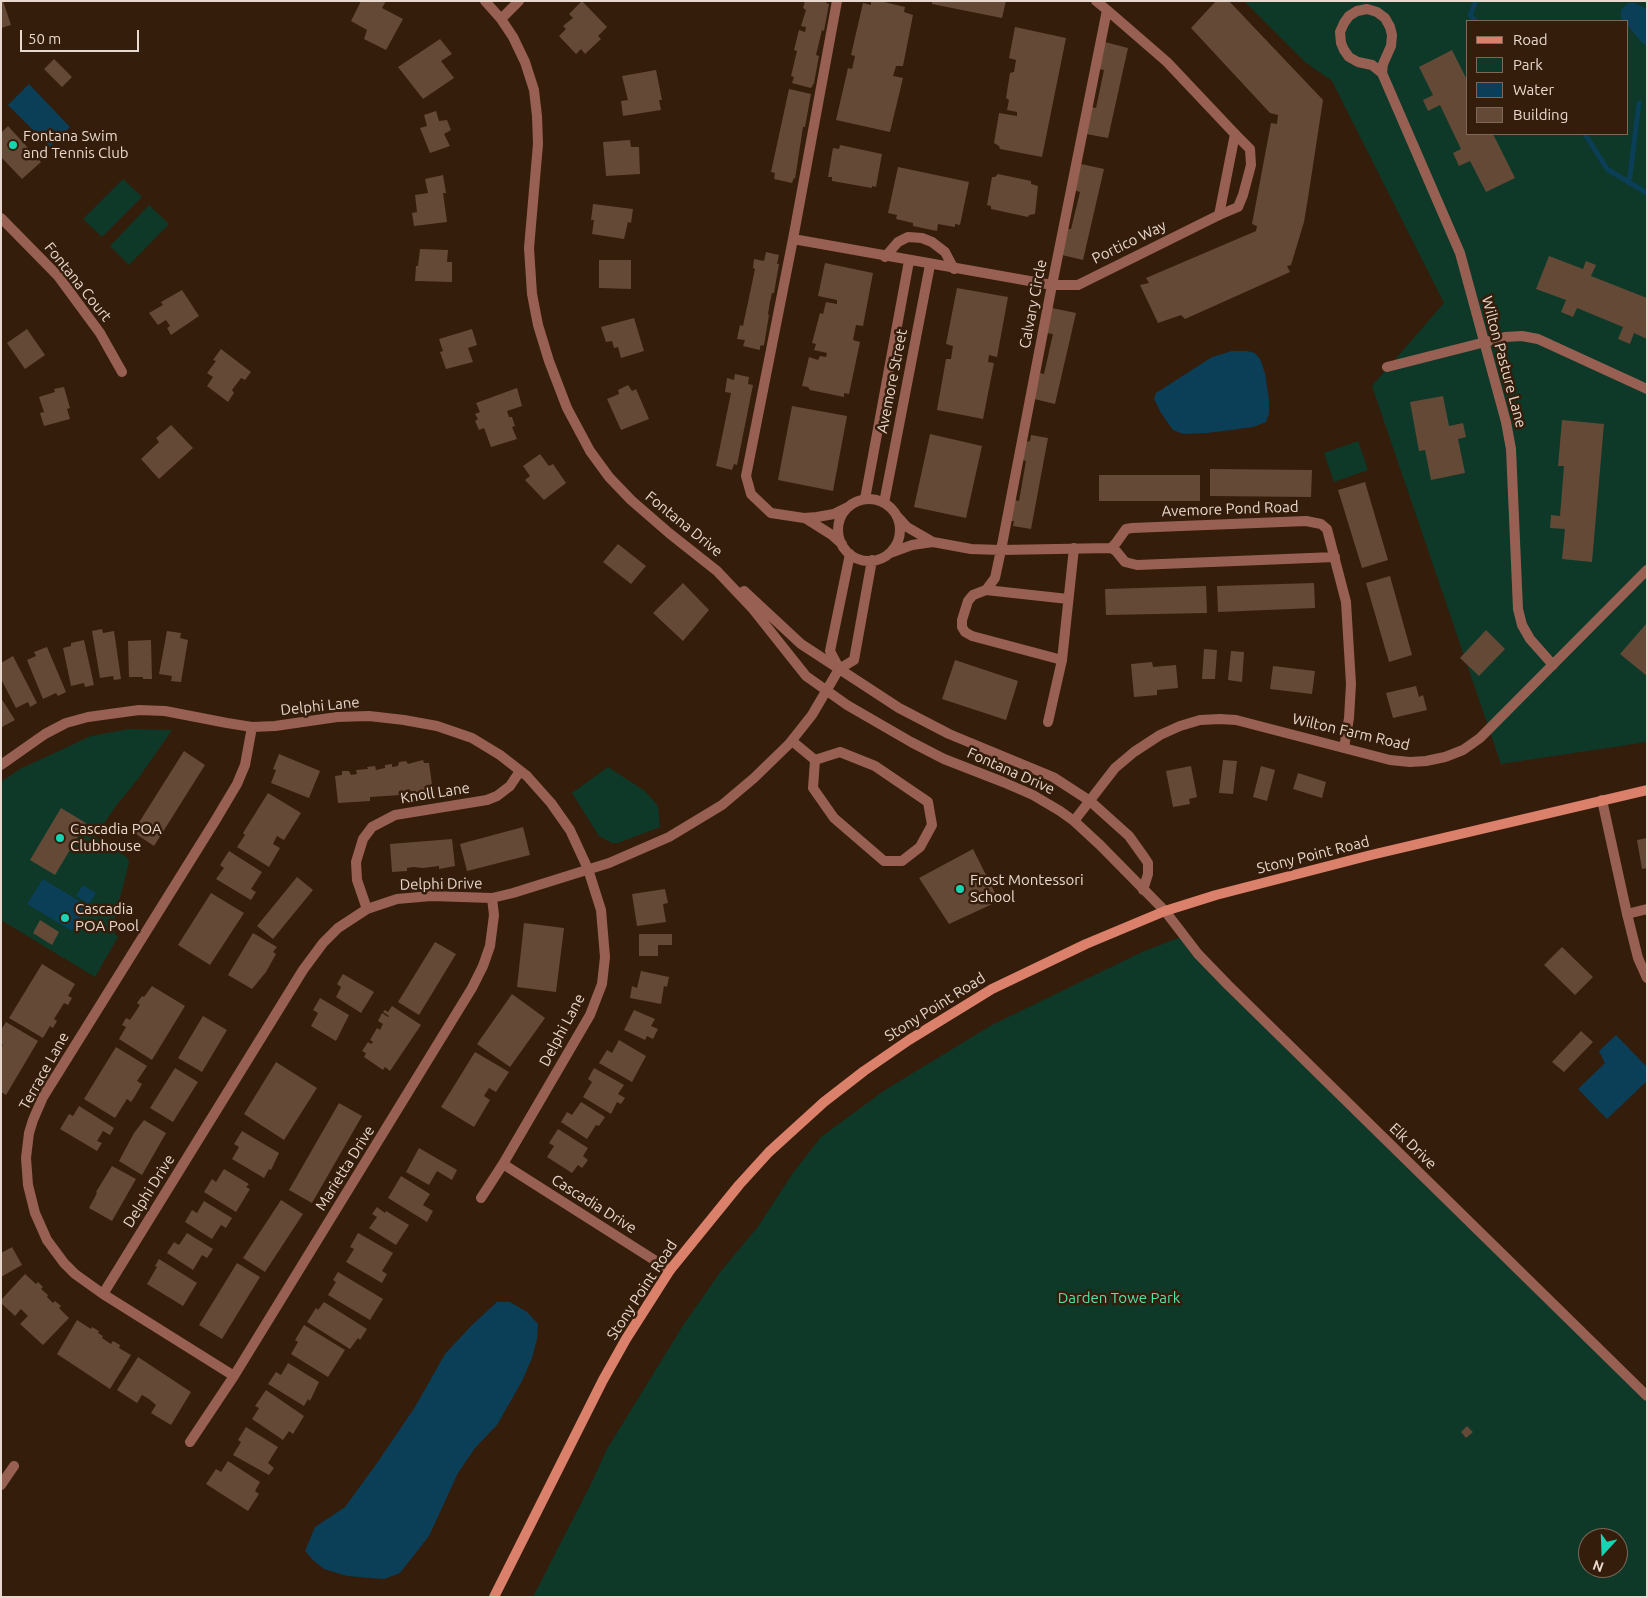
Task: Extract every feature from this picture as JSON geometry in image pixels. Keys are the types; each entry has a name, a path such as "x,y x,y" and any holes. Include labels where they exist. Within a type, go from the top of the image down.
{"main road":[{"name":"Stony Point Road","path":"494,1597 603,1380 626,1339 670,1270 739,1185 769,1152 824,1102 864,1071 952,1012 992,989 1086,944 1165,911 1216,895 1361,858 1647,790"}],"street":[{"name":"Fontana Drive","path":"485,1 501,19 512,37 525,62 534,90 538,116 538,144 528,248 532,294 538,325 567,408 590,450 609,477 631,500 669,533 718,571 752,608 806,676 876,723 913,744 944,759 1033,795 1060,810 1100,845 1143,890"},
{"path":"501,19 519,1"},
{"path":"837,1 793,239 746,476 751,494 771,513 804,518 817,517 834,514 859,500 869,499 884,503 907,527 932,542"},
{"path":"1101,4 1168,62 1236,134 1219,215"},
{"name":"Calvary Circle","path":"986,590 995,578 1001,550 1052,286 1101,4"},
{"path":"1367,9 1377,12 1385,18 1390,27 1392,35 1391,46 1383,64 1382,73 1372,65 1358,62 1349,57 1340,43 1340,32 1344,23 1349,16 1357,11 1367,9"},
{"name":"Wilton Pasture Lane","path":"1382,73 1460,253 1506,422 1510,449 1518,609 1522,625 1530,640 1553,665"},
{"name":"Portico Way","path":"793,239 1052,286 1078,285 1238,207 1251,166 1250,149 1236,134"},
{"name":"Fontana Court","path":"1,218 58,276 100,333 122,372"},
{"path":"885,257 903,239 908,237 922,238 932,242 945,252 954,269"},
{"name":"Avemore Street","path":"865,500 909,261"},
{"name":"Avemore Street","path":"884,503 930,264"},
{"path":"1387,367 1505,337 1522,336 1538,339 1647,390"},
{"path":"839,669 830,651 847,550 838,532 839,522 848,507"},
{"path":"887,554 892,551 900,532 897,516"},
{"path":"804,518 832,535 847,550 864,560 872,560 912,545 932,542 971,549 1111,548 1125,562 1137,565 1335,557"},
{"name":"Avemore Pond Road","path":"1111,548 1126,529 1132,528 1306,521 1321,524 1327,529 1346,602 1351,684 1349,718 1344,748"},
{"path":"1048,722 1062,660 1074,548"},
{"path":"827,691 839,669 854,660 872,560"},
{"name":"Wilton Farm Road","path":"1074,821 1115,768 1134,752 1166,732 1200,720 1220,718 1236,720 1390,760 1426,761 1445,757 1463,750 1480,738 1647,570"},
{"path":"718,571 739,586 801,644 899,708 949,734 1053,777 1090,801 1129,836 1144,856 1148,863 1148,874 1143,890"},
{"path":"1062,660 972,636 965,632 962,627 962,620 968,601 973,595 986,590 1068,599"},
{"name":"Delphi Drive","path":"103,1294 314,955 338,928 367,909 397,898 414,896 492,898 609,863 670,837 704,817 738,793 792,741 812,716 827,691"},
{"name":"Delphi Lane","path":"1,765 45,734 66,723 88,716 139,710 165,711 252,727 369,716 404,720 437,726 472,738 500,755 520,771 551,802 561,816 570,830 588,869 596,892 602,919 605,957 602,984 590,1015 503,1164 481,1198"},
{"name":"Terrace Lane","path":"234,1376 103,1294 75,1274 64,1263 55,1253 40,1226 30,1198 26,1158 29,1133 38,1108 61,1067 237,784 245,764 252,727"},
{"path":"792,741 815,760"},
{"path":"840,752 874,766 928,802 932,825 920,847 902,861 884,861 834,818 813,788 815,760 840,752"},
{"name":"Knoll Lane","path":"367,909 356,870 360,846 372,827 395,814 487,800 503,793 520,771"},
{"path":"1602,800 1628,914 1643,956 1647,978"},
{"name":"Elk Drive","path":"1143,890 1165,911 1198,954 1228,985 1647,1396"},
{"name":"Marietta Drive","path":"190,1442 234,1376 475,982 486,957 492,935 494,915 492,898"},
{"path":"1628,914 1647,910"},
{"name":"Cascadia Drive","path":"503,1164 670,1270"},
{"path":"1,1485 14,1466"}],"green space":[{"path":"1244,1 1647,1 1647,9 1635,3 1622,20 1466,20 1466,135 1628,135 1628,26 1642,43 1647,46 1647,742 1501,764 1372,386 1444,303 1332,81 1305,62"},
{"path":"123,179 142,197 102,237 83,219"},
{"path":"149,205 169,224 129,265 110,246"},
{"path":"1358,441 1368,470 1334,482 1324,453"},
{"path":"129,729 172,730 95,837 128,858 129,863 113,925 115,934 118,937 95,977 1,920 1,782 20,769 91,736"},
{"path":"608,767 645,791 658,806 660,827 618,843 612,843 599,836 572,793"},
{"name":"Darden Towe Park","path":"1186,935 1289,1043 1647,1397 1647,1597 533,1597 607,1449 684,1324 721,1271 757,1228 793,1173 821,1137 885,1090 992,1025 1142,952"}],"water":[{"path":"1628,3 1635,3 1647,9 1647,46 1642,43 1628,26 1628,20 1621,19 1621,10"},
{"path":"29,84 70,127 50,147 8,105"},
{"path":"1232,351 1255,353 1260,359 1265,373 1269,400 1269,414 1266,422 1253,427 1208,433 1183,434 1173,430 1154,399 1156,393 1212,357"},
{"name":"Cascadia POA Pool","path":"43,879 84,904 86,902 76,896 83,885 96,893 72,931 27,904"},
{"path":"1616,1035 1647,1067 1647,1081 1607,1119 1578,1089 1605,1063 1599,1051"},
{"path":"497,1302 510,1302 527,1312 538,1324 537,1339 532,1358 522,1381 497,1425 475,1448 458,1473 429,1536 400,1573 384,1579 347,1576 324,1569 305,1551 315,1527 345,1507 415,1407 445,1354"}],"building":[{"path":"1,1 3,1 11,25 1,28"},
{"path":"361,1 386,1 382,8 403,19 386,50 364,39 367,30 351,21"},
{"path":"582,1 607,27 598,36 601,39 585,54 581,49 576,54 559,36 566,29 563,26 573,18 569,14"},
{"path":"805,1 827,1 826,3 829,4 824,31 822,30 816,55 819,56 814,83 811,88 792,83 794,77 791,76 797,51 794,50 799,30 805,32 806,27 801,26 806,10 803,8"},
{"path":"871,1 880,1 905,7 904,12 913,15 903,66 896,66 893,76 903,78 890,132 836,120 848,68 852,69 855,56 851,55 863,3 871,5"},
{"path":"932,1 1006,1 1002,18 932,4"},
{"path":"1216,1 1229,1 1323,100 1304,222 1291,265 1287,266 1290,272 1185,319 1181,315 1158,323 1140,285 1149,283 1146,278 1256,231 1257,226 1252,224 1271,123 1277,124 1278,115 1270,113 1191,28"},
{"path":"1015,27 1066,38 1042,157 1000,149 994,143 999,113 1017,116 1017,112 1007,110 1009,100 1006,98 1010,73 1014,72 1016,60 1009,58"},
{"path":"440,39 452,54 441,61 454,78 423,99 398,67"},
{"path":"1105,42 1128,48 1108,138 1086,134 1092,107 1096,108 1104,70 1099,69"},
{"path":"1452,50 1466,78 1466,135 1494,135 1515,178 1486,192 1470,161 1459,166 1453,153 1461,149 1440,105 1428,111 1423,100 1433,95 1419,67"},
{"path":"54,59 72,77 62,87 44,69"},
{"path":"656,70 662,100 659,100 661,110 623,116 621,101 628,100 622,76"},
{"path":"789,89 811,94 805,127 803,127 795,179 792,183 774,179 775,173 771,172"},
{"path":"436,111 439,121 447,120 451,130 444,134 450,146 430,153 420,128 427,126 424,115"},
{"name":"Fontana Swim and Tennis Club","path":"8,126 41,162 22,179 1,157 1,133"},
{"path":"630,140 631,147 639,147 640,174 606,176 603,142"},
{"path":"840,145 882,154 876,187 872,186 872,188 832,181 832,177 828,177 833,148 839,149"},
{"path":"1081,164 1104,169 1083,260 1062,255 1068,229 1071,229 1080,192 1074,190"},
{"path":"898,167 969,182 960,225 955,224 955,227 938,224 937,231 913,226 913,223 896,219 897,215 888,213"},
{"path":"998,174 1031,181 1031,184 1038,186 1035,214 1028,217 991,209 991,206 987,205 992,177"},
{"path":"443,175 446,193 443,193 447,222 414,226 412,213 417,212 415,195 428,193 425,179"},
{"path":"593,204 633,209 631,223 628,222 624,239 592,234 594,220 591,220"},
{"path":"420,249 448,250 447,262 452,262 452,282 415,281"},
{"path":"766,252 779,255 777,264 779,264 774,293 772,293 770,302 764,345 760,346 760,350 743,346 745,340 737,339 740,325 743,326 755,269 753,268 754,259 764,261"},
{"path":"1549,256 1583,269 1586,261 1596,265 1591,276 1647,298 1647,339 1634,333 1630,344 1618,339 1623,327 1577,308 1573,317 1561,312 1566,300 1536,289"},
{"path":"599,260 631,260 631,289 599,288"},
{"path":"825,263 873,273 863,326 856,325 853,340 860,342 849,394 844,393 844,397 810,390 808,387 802,386 809,357 818,360 820,356 826,357 827,353 814,350 816,344 812,343 820,313 823,314 826,302 837,304 837,300 818,296"},
{"path":"957,288 1008,297 997,357 989,355 988,362 994,363 983,419 937,410 946,359 951,359 953,346 946,344"},
{"path":"182,290 199,316 171,335 167,328 170,326 166,320 158,325 149,313 163,305 161,302"},
{"path":"1052,308 1076,313 1055,404 1034,399 1040,373 1044,374 1053,334 1046,333"},
{"path":"634,318 644,351 621,358 618,347 614,348 612,341 606,342 601,327"},
{"path":"27,329 45,355 25,369 7,343"},
{"path":"472,329 477,345 468,348 473,362 446,369 440,352 443,351 439,339"},
{"path":"221,349 251,372 245,380 241,378 232,390 234,393 228,402 207,386 213,377 207,373 216,361 213,360"},
{"path":"735,374 749,377 748,384 753,385 737,465 734,464 732,470 716,466 731,393 725,392 727,378 734,380"},
{"path":"628,385 632,391 636,389 649,419 621,430 607,399 619,394 618,390"},
{"path":"64,387 70,408 67,409 70,419 44,426 40,413 44,412 39,397 55,392 54,389"},
{"path":"517,388 522,406 507,411 509,417 512,417 515,426 512,427 517,439 491,447 484,428 479,430 475,421 478,419 475,414 480,412 476,403"},
{"path":"1443,396 1449,426 1463,423 1466,437 1458,439 1465,473 1431,480 1425,450 1419,451 1410,402"},
{"path":"792,406 847,416 833,491 778,480"},
{"path":"1562,420 1604,424 1592,562 1562,559 1565,529 1550,528 1551,515 1560,516 1564,466 1558,466"},
{"path":"171,425 193,448 159,479 141,459 159,442 156,438"},
{"path":"930,434 982,446 966,518 914,507"},
{"path":"1031,435 1048,438 1031,529 1013,526 1014,521 1011,521 1014,500 1019,501 1026,461 1022,460 1026,442 1030,441"},
{"path":"540,454 549,466 553,464 566,483 544,500 525,480 530,476 523,466"},
{"path":"1210,469 1312,470 1311,497 1210,496"},
{"path":"1099,475 1200,475 1200,501 1099,501"},
{"path":"1365,482 1388,560 1362,568 1338,490"},
{"path":"618,544 646,566 631,584 603,562"},
{"path":"1390,576 1412,655 1389,662 1366,583"},
{"path":"683,583 709,610 683,641 653,613"},
{"path":"1314,583 1315,608 1218,612 1217,586"},
{"path":"1206,586 1207,613 1106,615 1105,589"},
{"path":"1647,623 1647,676 1620,654"},
{"path":"102,629 103,633 114,631 121,679 114,680 113,676 100,678 92,631"},
{"path":"1486,630 1505,649 1479,676 1460,658"},
{"path":"167,631 181,633 180,638 188,640 181,682 171,681 172,676 159,674"},
{"path":"84,640 94,685 85,687 84,683 71,686 63,648 71,646 71,643"},
{"path":"151,640 152,679 129,677 128,641"},
{"path":"47,647 66,692 58,696 56,693 43,699 27,660 36,656 34,652"},
{"path":"1204,649 1217,650 1215,679 1202,679"},
{"path":"1231,651 1244,652 1242,682 1228,680"},
{"path":"13,656 37,703 30,707 28,702 16,708 1,679 1,663"},
{"path":"955,660 1018,681 1006,720 942,699"},
{"path":"1152,662 1153,667 1176,665 1178,688 1157,690 1157,695 1134,697 1131,664"},
{"path":"1273,666 1315,671 1312,694 1270,689"},
{"path":"1416,686 1419,697 1423,695 1427,710 1393,718 1386,693"},
{"path":"1,698 15,720 2,727 1,726"},
{"path":"184,751 205,765 154,846 133,832"},
{"path":"279,754 320,771 309,798 271,783 276,770 273,769"},
{"path":"423,760 424,763 429,763 433,792 416,794 416,791 401,793 401,795 370,797 370,801 338,803 335,776 342,775 342,771 349,771 351,775 357,774 356,770 368,769 367,767 375,766 376,770 385,768 385,765 392,764 392,767 398,766 399,762 406,761 408,764"},
{"path":"1223,760 1237,761 1233,794 1219,793"},
{"path":"1191,766 1197,797 1189,799 1190,804 1173,807 1166,771"},
{"path":"1261,766 1275,770 1267,801 1253,797"},
{"path":"1298,773 1326,782 1322,798 1293,789"},
{"path":"268,793 301,813 284,840 277,836 273,844 280,848 269,867 237,847 245,835 243,833"},
{"name":"Cascadia POA Clubhouse","path":"61,808 86,823 55,875 30,860"},
{"path":"523,827 530,855 467,871 460,844"},
{"path":"1647,838 1647,868 1642,869 1637,840"},
{"path":"452,839 455,866 439,869 439,866 413,867 407,868 407,871 392,872 390,844"},
{"name":"Frost Montessori School","path":"973,849 999,901 949,924 919,878"},
{"path":"229,851 262,872 251,889 256,892 251,900 216,879 224,868 220,865"},
{"path":"297,877 313,890 273,939 257,926"},
{"path":"665,889 668,903 663,904 666,922 637,926 632,894"},
{"path":"211,893 244,913 210,965 178,945"},
{"path":"40,920 59,932 52,945 33,933"},
{"path":"524,923 564,928 556,992 517,987"},
{"path":"253,933 277,947 273,952 276,954 266,972 252,989 228,975"},
{"path":"639,934 672,934 672,945 658,945 658,956 639,956"},
{"path":"435,942 456,954 419,1015 398,1002"},
{"path":"1562,947 1593,977 1575,995 1544,965"},
{"path":"42,964 75,984 68,996 72,998 68,1005 64,1003 54,1019 57,1021 53,1028 50,1026 43,1038 9,1018"},
{"path":"641,971 669,977 667,987 664,986 661,1004 630,998 632,986 637,988"},
{"path":"343,974 374,992 361,1013 336,997 341,987 337,984"},
{"path":"152,986 185,1006 152,1060 119,1039 126,1027 122,1025 126,1018 130,1020 140,1005 137,1003"},
{"path":"512,994 545,1018 510,1067 477,1044"},
{"path":"320,998 349,1015 336,1041 311,1026 318,1013 313,1010"},
{"path":"392,1006 421,1025 390,1071 385,1067 383,1070 364,1057 366,1053 362,1051 368,1042 371,1044 373,1042 370,1040 377,1028 380,1030 383,1024 378,1021 382,1013 388,1017 383,1012 385,1010 388,1012"},
{"path":"634,1010 655,1019 651,1026 658,1029 653,1039 647,1036 645,1040 624,1030"},
{"path":"203,1016 227,1030 202,1072 178,1058"},
{"path":"6,1022 38,1041 6,1095 1,1092 1,1048 3,1045 1,1044 1,1030"},
{"path":"1581,1031 1593,1042 1564,1072 1552,1062"},
{"path":"619,1040 646,1056 632,1082 599,1063 607,1050 612,1053"},
{"path":"116,1047 147,1066 137,1081 142,1084 135,1096 131,1102 127,1099 115,1118 84,1099"},
{"path":"475,1052 509,1072 496,1092 489,1088 484,1096 490,1100 474,1127 441,1107"},
{"path":"276,1062 317,1088 284,1140 244,1114"},
{"path":"175,1068 198,1082 173,1122 150,1108"},
{"path":"594,1068 624,1085 618,1094 625,1098 621,1104 617,1102 611,1114 583,1097 592,1082 588,1079"},
{"path":"581,1102 605,1117 599,1126 596,1125 587,1139 561,1122 567,1112 572,1115"},
{"path":"339,1103 362,1116 312,1203 289,1190"},
{"path":"79,1106 114,1128 110,1135 103,1131 97,1141 102,1143 97,1151 60,1129 69,1114 73,1116"},
{"path":"144,1120 166,1133 142,1175 119,1161 134,1133"},
{"path":"558,1129 588,1148 583,1156 588,1160 582,1168 578,1165 572,1173 547,1157 554,1146 549,1143"},
{"path":"242,1131 279,1153 271,1170 269,1169 264,1178 232,1159 239,1147 234,1144"},
{"path":"419,1148 457,1170 452,1180 437,1171 429,1185 406,1172"},
{"path":"112,1166 136,1179 112,1221 89,1208 96,1192"},
{"path":"224,1169 249,1184 246,1187 250,1189 236,1212 204,1192 212,1179 216,1182"},
{"path":"401,1176 430,1194 423,1205 433,1211 427,1222 388,1198"},
{"path":"281,1200 303,1214 265,1272 243,1258"},
{"path":"204,1201 232,1218 226,1228 221,1225 212,1239 185,1222 192,1210 197,1213"},
{"path":"377,1207 409,1225 396,1245 369,1228 377,1217 372,1214"},
{"path":"187,1233 213,1249 207,1258 202,1255 193,1270 167,1253 174,1242 179,1245"},
{"path":"358,1233 393,1253 382,1271 387,1274 382,1283 346,1262 354,1249 350,1247"},
{"path":"12,1247 22,1265 1,1277 1,1253"},
{"path":"159,1259 197,1283 183,1306 147,1284 157,1267 155,1266"},
{"path":"237,1263 260,1277 222,1339 199,1325"},
{"path":"338,1272 383,1299 370,1320 328,1295 336,1282 333,1280"},
{"path":"25,1274 36,1284 38,1282 43,1287 41,1289 48,1295 47,1297 53,1303 55,1301 61,1306 59,1308 69,1318 43,1345 20,1324 28,1316 21,1309 15,1316 1,1303 1,1300"},
{"path":"324,1302 367,1329 360,1340 358,1338 350,1349 307,1322 316,1308 318,1310"},
{"path":"77,1320 91,1329 92,1327 99,1331 98,1333 103,1336 102,1338 111,1344 113,1341 120,1345 119,1348 131,1355 110,1389 57,1354"},
{"path":"304,1325 345,1350 328,1377 291,1354 298,1342 295,1340"},
{"path":"138,1357 191,1392 171,1425 151,1413 156,1405 149,1399 142,1395 137,1403 117,1390"},
{"path":"288,1363 319,1382 310,1401 308,1399 304,1406 268,1384 276,1372 281,1375"},
{"path":"266,1390 304,1416 293,1434 289,1431 283,1440 252,1419 259,1408 255,1406"},
{"path":"1467,1426 1473,1432 1466,1438 1461,1432"},
{"path":"246,1427 278,1447 268,1463 274,1468 269,1475 233,1455 241,1442 238,1440"},
{"path":"228,1461 260,1482 255,1491 259,1494 248,1511 206,1484 216,1469 221,1472"}],"waterway":[{"path":"1475,20 1470,15 1476,1"},
{"path":"1629,183 1639,103"},
{"path":"1586,135 1607,169 1647,193"}],"place":[{"name":"Fontana Swim and Tennis Club","path":"13,145"},
{"name":"Cascadia POA Clubhouse","path":"60,838"},
{"name":"Frost Montessori School","path":"960,889"},
{"name":"Cascadia POA Pool","path":"65,918"}]}
